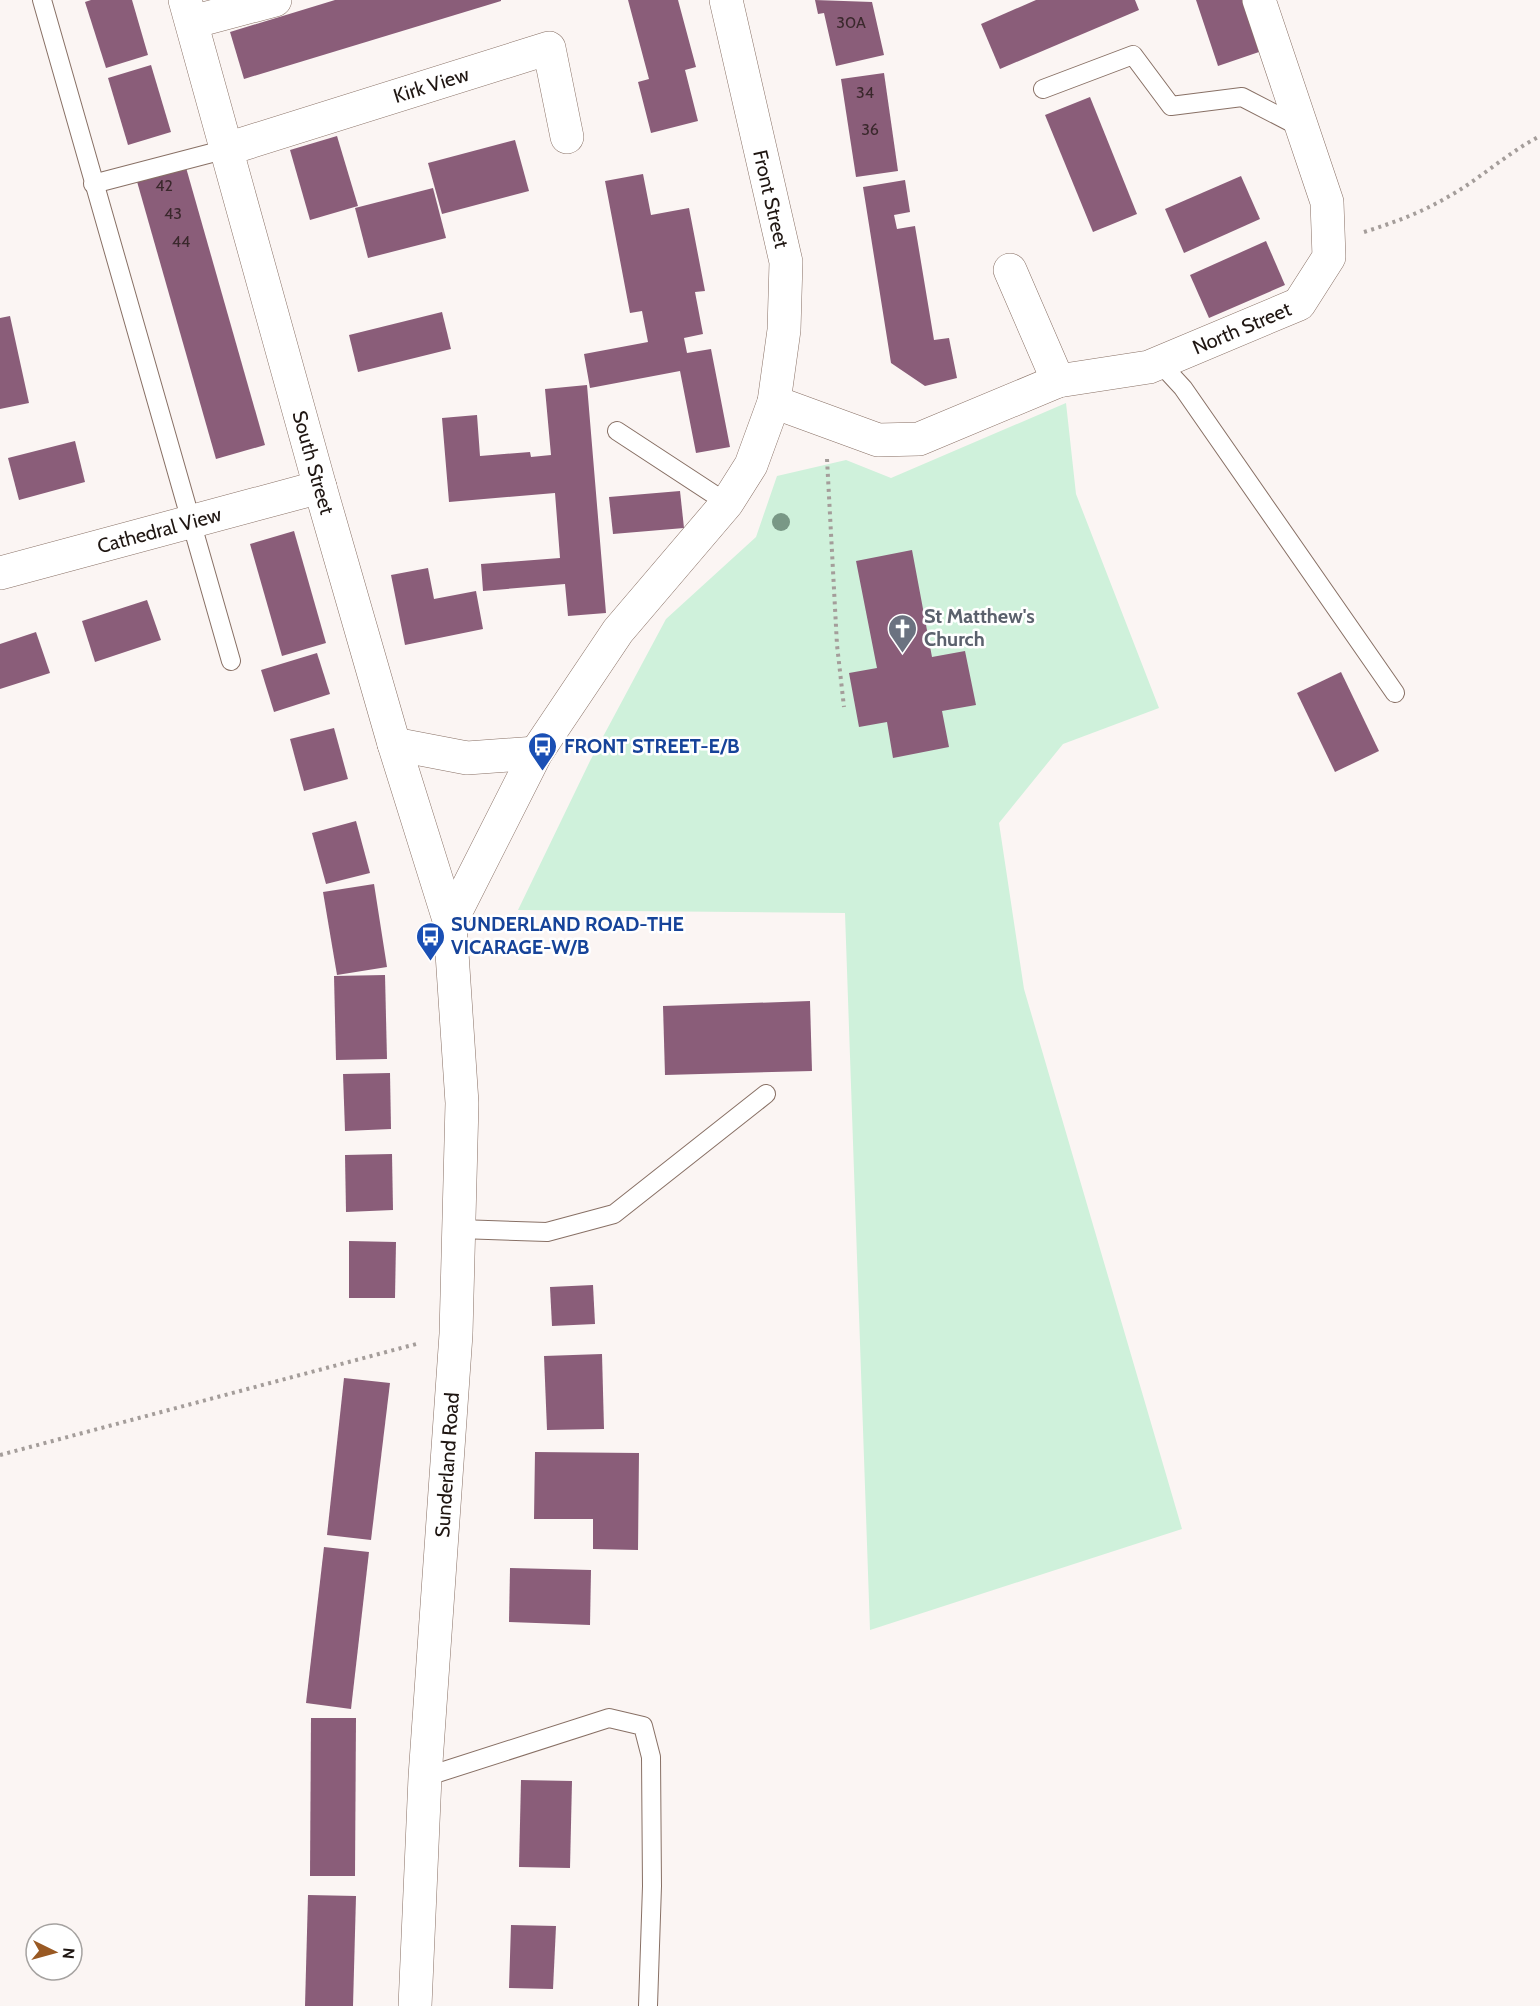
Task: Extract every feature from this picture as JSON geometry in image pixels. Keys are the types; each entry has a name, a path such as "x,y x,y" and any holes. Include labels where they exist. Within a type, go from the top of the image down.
{"street":[{"path":"189,11 275,0"},
{"name":"Front Street","path":"450,923 536,753 618,631 727,503 751,465 774,402 784,330 786,262 726,0"},
{"path":"1259,0 1328,202 1329,257"},
{"name":"South Street","path":"189,11 320,487 394,744 450,923"},
{"name":"Kirk View","path":"227,149 549,48 567,137"},
{"name":"North Street","path":"774,402 878,440 920,439 1058,381 1149,367 1299,304 1329,257"},
{"path":"1011,270 1058,381"},
{"name":"Cathedral View","path":"0,573 320,487"},
{"path":"394,744 466,758 536,753"},
{"name":"Sunderland Road","path":"415,2006 425,1778 456,1334 462,1103 450,923"}],"lane":[{"path":"42,0 93,184 193,521 231,661"},
{"path":"1043,89 1133,55 1171,106 1242,97 1302,128"},
{"path":"93,184 227,149"},
{"path":"1160,363 1195,404 1395,693"},
{"path":"617,431 727,503"},
{"path":"459,1229 547,1232 614,1214 766,1094"},
{"path":"425,1778 609,1718 643,1726 651,1757 652,1886 648,2006"}],"path":[{"path":"1329,257 1363,232 1411,217 1449,197 1488,168 1540,136"},
{"path":"825,422 837,645 844,707"},
{"path":"0,1455 456,1334"}],"green space":[{"path":"1066,403 1076,494 1159,708 1063,744 999,823 1024,989 1182,1529 870,1630 845,913 518,910 590,761 666,619 756,537 777,476 846,460 891,478"}],"building":[{"path":"132,0 148,55 106,68 85,2"},
{"path":"335,0 501,1 244,79 230,32"},
{"path":"628,0 678,0 696,67 685,70 698,121 651,133 638,82 649,79"},
{"path":"815,0 872,2 884,55 836,66 824,13 818,14"},
{"path":"1036,0 1135,0 1139,10 1000,69 981,24"},
{"path":"1196,0 1242,0 1259,52 1218,66"},
{"path":"151,65 171,132 128,145 108,78"},
{"path":"884,73 898,171 856,177 841,79"},
{"path":"1090,97 1137,214 1093,232 1045,115"},
{"path":"337,136 358,206 310,220 290,150"},
{"path":"515,140 529,191 442,214 428,163"},
{"path":"185,164 265,445 216,459 136,178"},
{"path":"643,174 651,215 689,208 705,291 695,292 703,334 684,338 687,353 711,349 730,447 696,453 680,371 590,388 584,354 648,342 642,311 630,313 605,181"},
{"path":"1241,176 1260,219 1184,253 1165,209"},
{"path":"905,180 910,212 894,215 897,229 915,226 934,340 949,338 957,378 925,386 891,363 863,187"},
{"path":"433,188 446,238 368,258 355,208"},
{"path":"1266,241 1285,285 1209,318 1190,275"},
{"path":"442,312 451,349 358,372 349,335"},
{"path":"10,316 29,403 0,409 0,318"},
{"path":"587,385 606,613 568,616 565,584 483,591 481,564 560,558 555,493 449,502 442,418 477,415 480,456 530,452 531,457 551,455 545,389"},
{"path":"75,441 85,482 19,500 8,458"},
{"path":"680,491 684,528 613,534 609,497"},
{"path":"294,531 326,643 282,656 250,544"},
{"name":"St Matthew's Church","path":"912,550 932,657 965,651 976,705 942,711 949,747 893,758 887,722 859,727 849,673 877,668 856,561"},
{"path":"428,568 434,599 476,591 483,629 405,645 391,575"},
{"path":"147,600 161,640 95,662 82,621"},
{"path":"36,632 50,673 0,689 0,644"},
{"path":"317,653 330,694 274,712 261,670"},
{"path":"1341,672 1379,751 1335,772 1297,693"},
{"path":"334,728 348,779 304,791 290,739"},
{"path":"356,821 370,873 326,884 312,833"},
{"path":"374,884 387,967 337,975 323,892"},
{"path":"385,975 387,1059 336,1060 334,976"},
{"path":"810,1001 812,1071 665,1075 663,1006"},
{"path":"390,1073 391,1129 345,1131 343,1074"},
{"path":"392,1154 393,1210 346,1212 345,1155"},
{"path":"349,1241 396,1242 395,1298 349,1298"},
{"path":"593,1285 595,1324 552,1326 550,1287"},
{"path":"602,1354 604,1429 547,1430 544,1356"},
{"path":"344,1378 390,1383 371,1540 327,1535"},
{"path":"535,1452 639,1453 638,1550 593,1549 593,1519 534,1519"},
{"path":"324,1547 369,1552 351,1709 306,1703"},
{"path":"510,1568 591,1570 590,1625 509,1622"},
{"path":"311,1718 356,1718 355,1876 310,1876"},
{"path":"521,1780 572,1781 570,1868 519,1867"},
{"path":"308,1895 356,1896 353,2006 305,2006"},
{"path":"511,1925 556,1926 553,1989 509,1988"}],"place":[{"name":"St Matthew's Church","path":"903,654"},
{"name":"FRONT STREET-E/B","path":"543,772"},
{"name":"SUNDERLAND ROAD-THE VICARAGE-W/B","path":"430,962"}]}
